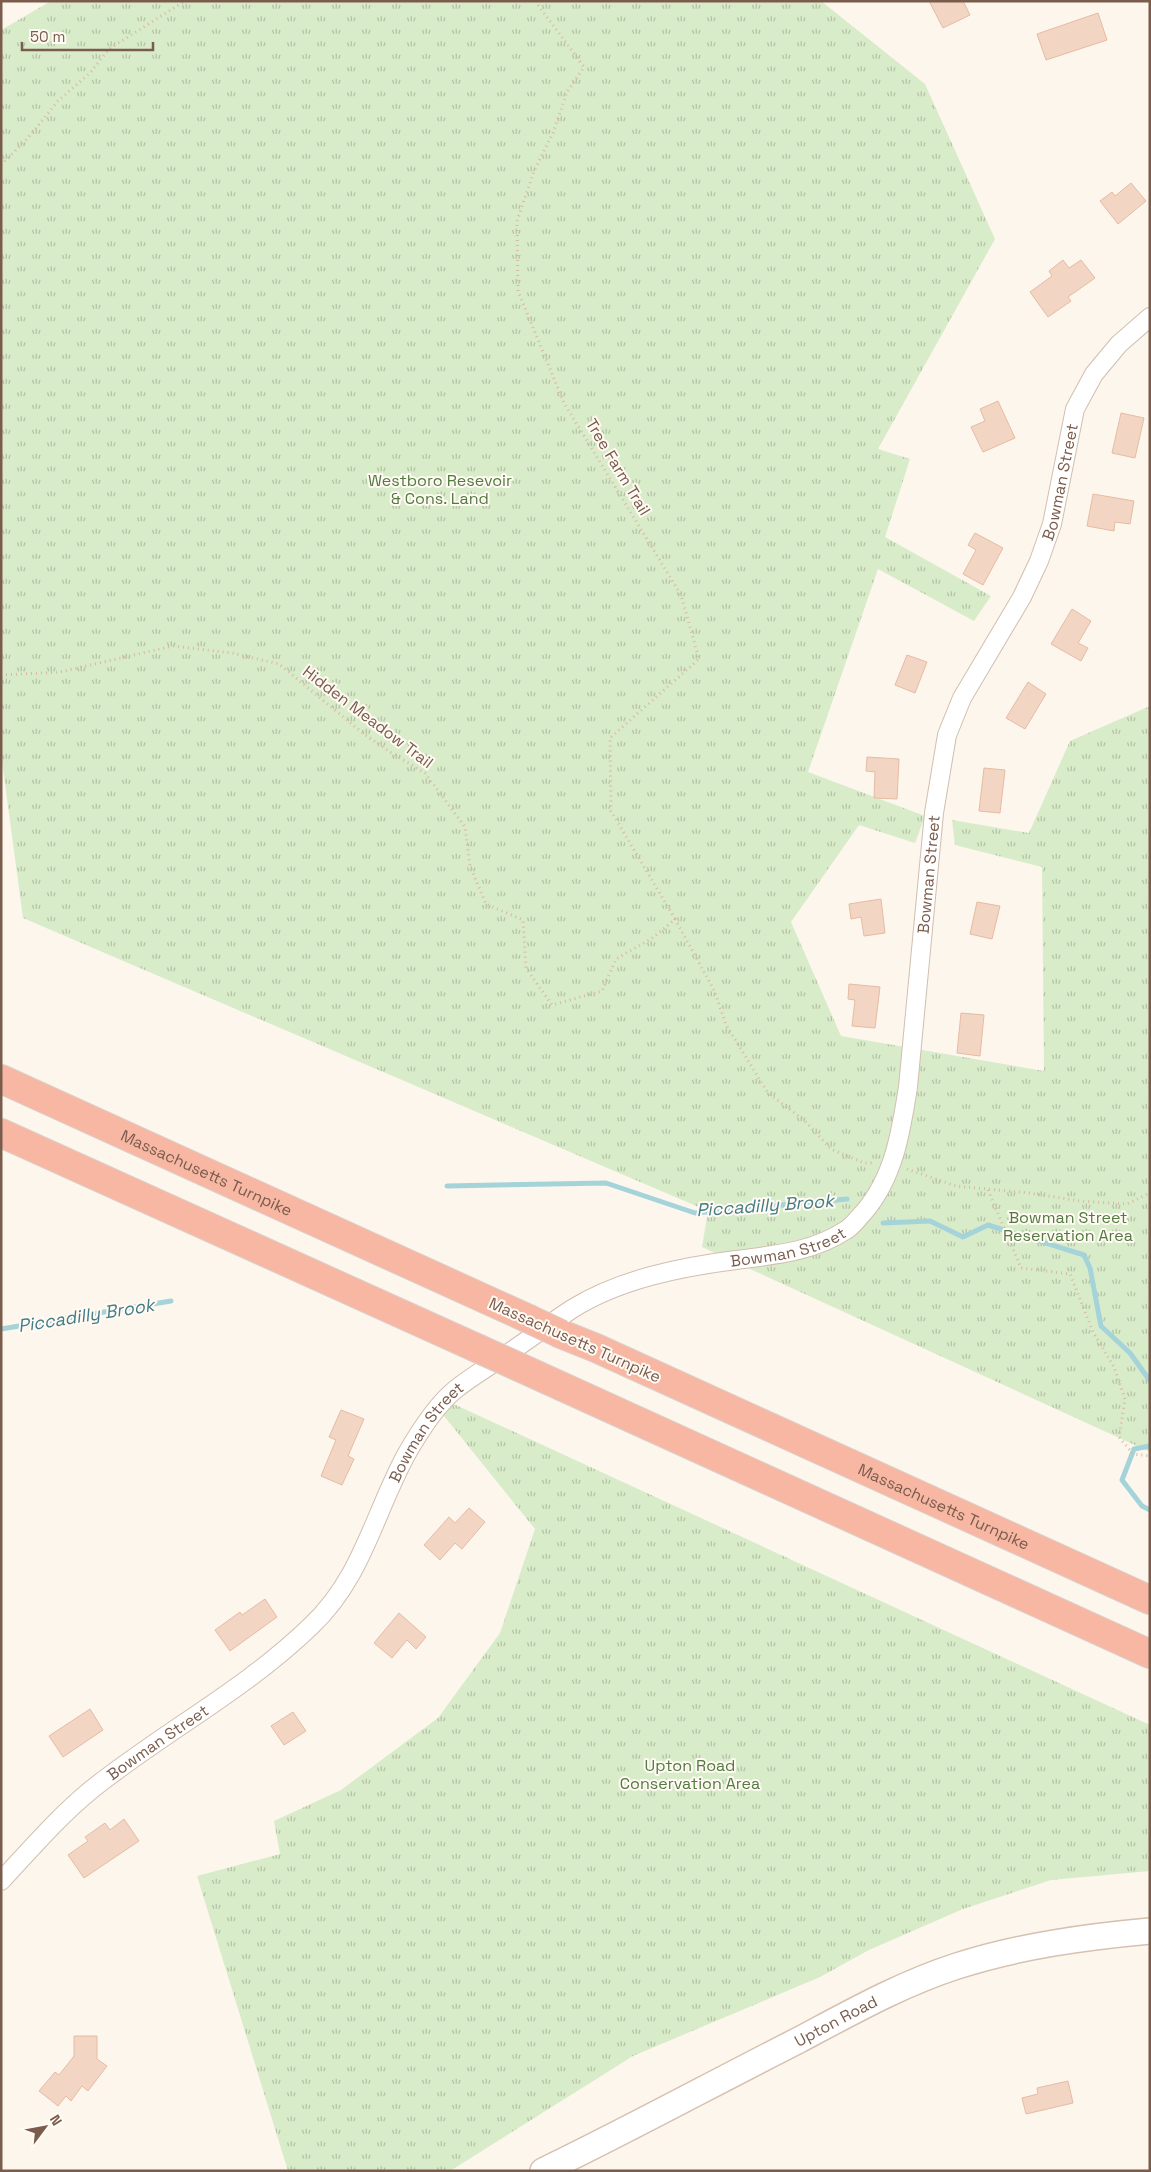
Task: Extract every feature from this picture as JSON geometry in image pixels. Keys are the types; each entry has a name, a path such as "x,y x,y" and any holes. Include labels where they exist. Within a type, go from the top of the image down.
{"highway":[{"name":"Massachusetts Turnpike","path":"1,1078 560,1334 596,1348 1150,1600"},
{"path":"1,1133 1150,1654"}],"main road":[{"name":"Upton Road","path":"543,2171 640,2124 779,2050 920,1979 966,1963 1033,1947 1082,1938 1150,1931"}],"street":[{"name":"Bowman Street","path":"1,1881 63,1815 92,1789 252,1675 313,1624 339,1594 360,1561 390,1488 407,1453 428,1420 454,1390 572,1309 620,1286 697,1267 775,1256 813,1246 848,1229 874,1200 892,1164 902,1126 908,1087 934,813 947,735 962,698 1022,597 1039,562 1054,514 1075,408 1094,374 1119,344 1150,316"}],"path":[{"path":"1,166 28,138 58,101 90,73 109,49 186,1"},
{"name":"Tree Farm Trail","path":"535,1 584,67 567,92 553,134 534,171 516,220 518,290 564,403 681,595 699,659 610,738 611,810 675,919"},
{"name":"Hidden Meadow Trail","path":"1,675 9,673 60,672 172,646 232,653 279,664 364,734 425,773 465,827 470,866 486,904 523,920 526,968 552,1005 602,991 616,958 654,936 675,919"},
{"path":"675,919 715,992 726,1025 768,1093 806,1121 831,1149 864,1163 892,1164 956,1186 1080,1201 1128,1204 1150,1193"},
{"path":"988,1189 1021,1268 1070,1274 1093,1332 1114,1367 1125,1399 1119,1438 1132,1454 1150,1456"}],"green space":[{"name":"Westboro Resevoir & Cons. Land","path":"51,1 821,1 925,84 995,239 878,449 910,459 885,537 991,596 974,621 878,569 808,772 925,816 915,843 859,825 791,922 841,1036 1044,1071 1042,867 955,845 952,820 1029,833 1070,741 1150,706 1150,1452 702,1247 708,1211 23,918 1,754 1,30"},
{"name":"Upton Road Conservation Area","path":"445,1400 1150,1725 1150,1871 1051,1880 963,1909 869,1950 820,1977 633,2056 450,2171 288,2171 197,1876 280,1854 274,1821 341,1790 438,1718 500,1633 535,1529 440,1411"}],"building":[{"path":"929,1 963,1 970,15 943,28"},
{"path":"1098,13 1107,40 1046,60 1037,34"},
{"path":"1131,183 1146,201 1118,224 1100,201 1112,192 1115,196"},
{"path":"1063,260 1069,268 1081,260 1095,278 1068,297 1071,301 1048,317 1030,292 1052,276 1049,271"},
{"path":"998,401 1015,438 983,452 971,427 985,421 980,409"},
{"path":"1121,413 1144,418 1135,458 1112,453"},
{"path":"1093,494 1134,501 1130,524 1115,522 1114,531 1087,526"},
{"path":"975,533 1003,548 983,585 963,574 976,550 968,545"},
{"path":"1072,609 1091,621 1078,643 1088,648 1081,661 1051,644"},
{"path":"907,655 927,662 915,693 895,685"},
{"path":"1028,682 1046,694 1025,729 1006,718"},
{"path":"867,757 899,759 897,799 874,798 875,772 866,771"},
{"path":"984,768 1005,770 1000,813 979,811"},
{"path":"881,899 885,933 864,936 861,917 851,919 849,904"},
{"path":"977,902 1000,906 992,939 970,934"},
{"path":"849,984 880,987 875,1028 852,1026 855,1000 848,999"},
{"path":"961,1013 984,1015 980,1056 957,1053"},
{"path":"341,1410 364,1419 348,1456 354,1459 342,1485 321,1476 336,1440 329,1437"},
{"path":"469,1508 485,1522 462,1549 455,1543 440,1560 424,1545 449,1517 455,1523"},
{"path":"265,1599 277,1617 230,1651 215,1630 240,1612 242,1615"},
{"path":"399,1613 426,1637 416,1649 407,1640 392,1658 374,1643"},
{"path":"90,1709 103,1730 63,1757 49,1736"},
{"path":"293,1712 306,1731 284,1745 271,1726"},
{"path":"124,1819 139,1841 84,1878 68,1855 88,1841 85,1837 105,1823 110,1830"},
{"path":"74,2036 97,2036 97,2059 107,2066 88,2091 82,2086 71,2101 66,2096 58,2106 39,2091 55,2072 59,2075 74,2056"},
{"path":"1068,2081 1073,2103 1026,2114 1022,2098 1038,2094 1037,2088"}],"waterway":[{"name":"Piccadilly Brook","path":"447,1186 606,1183 695,1213 847,1199"},
{"name":"Piccadilly Brook","path":"883,1223 930,1221 963,1237 988,1225 1084,1255 1090,1268 1101,1326 1130,1353 1150,1381"},
{"name":"Piccadilly Brook","path":"1,1329 171,1301"},
{"name":"Piccadilly Brook","path":"1150,1446 1134,1449 1122,1480 1142,1506 1150,1510"}],"park label":[{"name":"Bowman Street Reservation Area","path":"1068,1226"}]}
